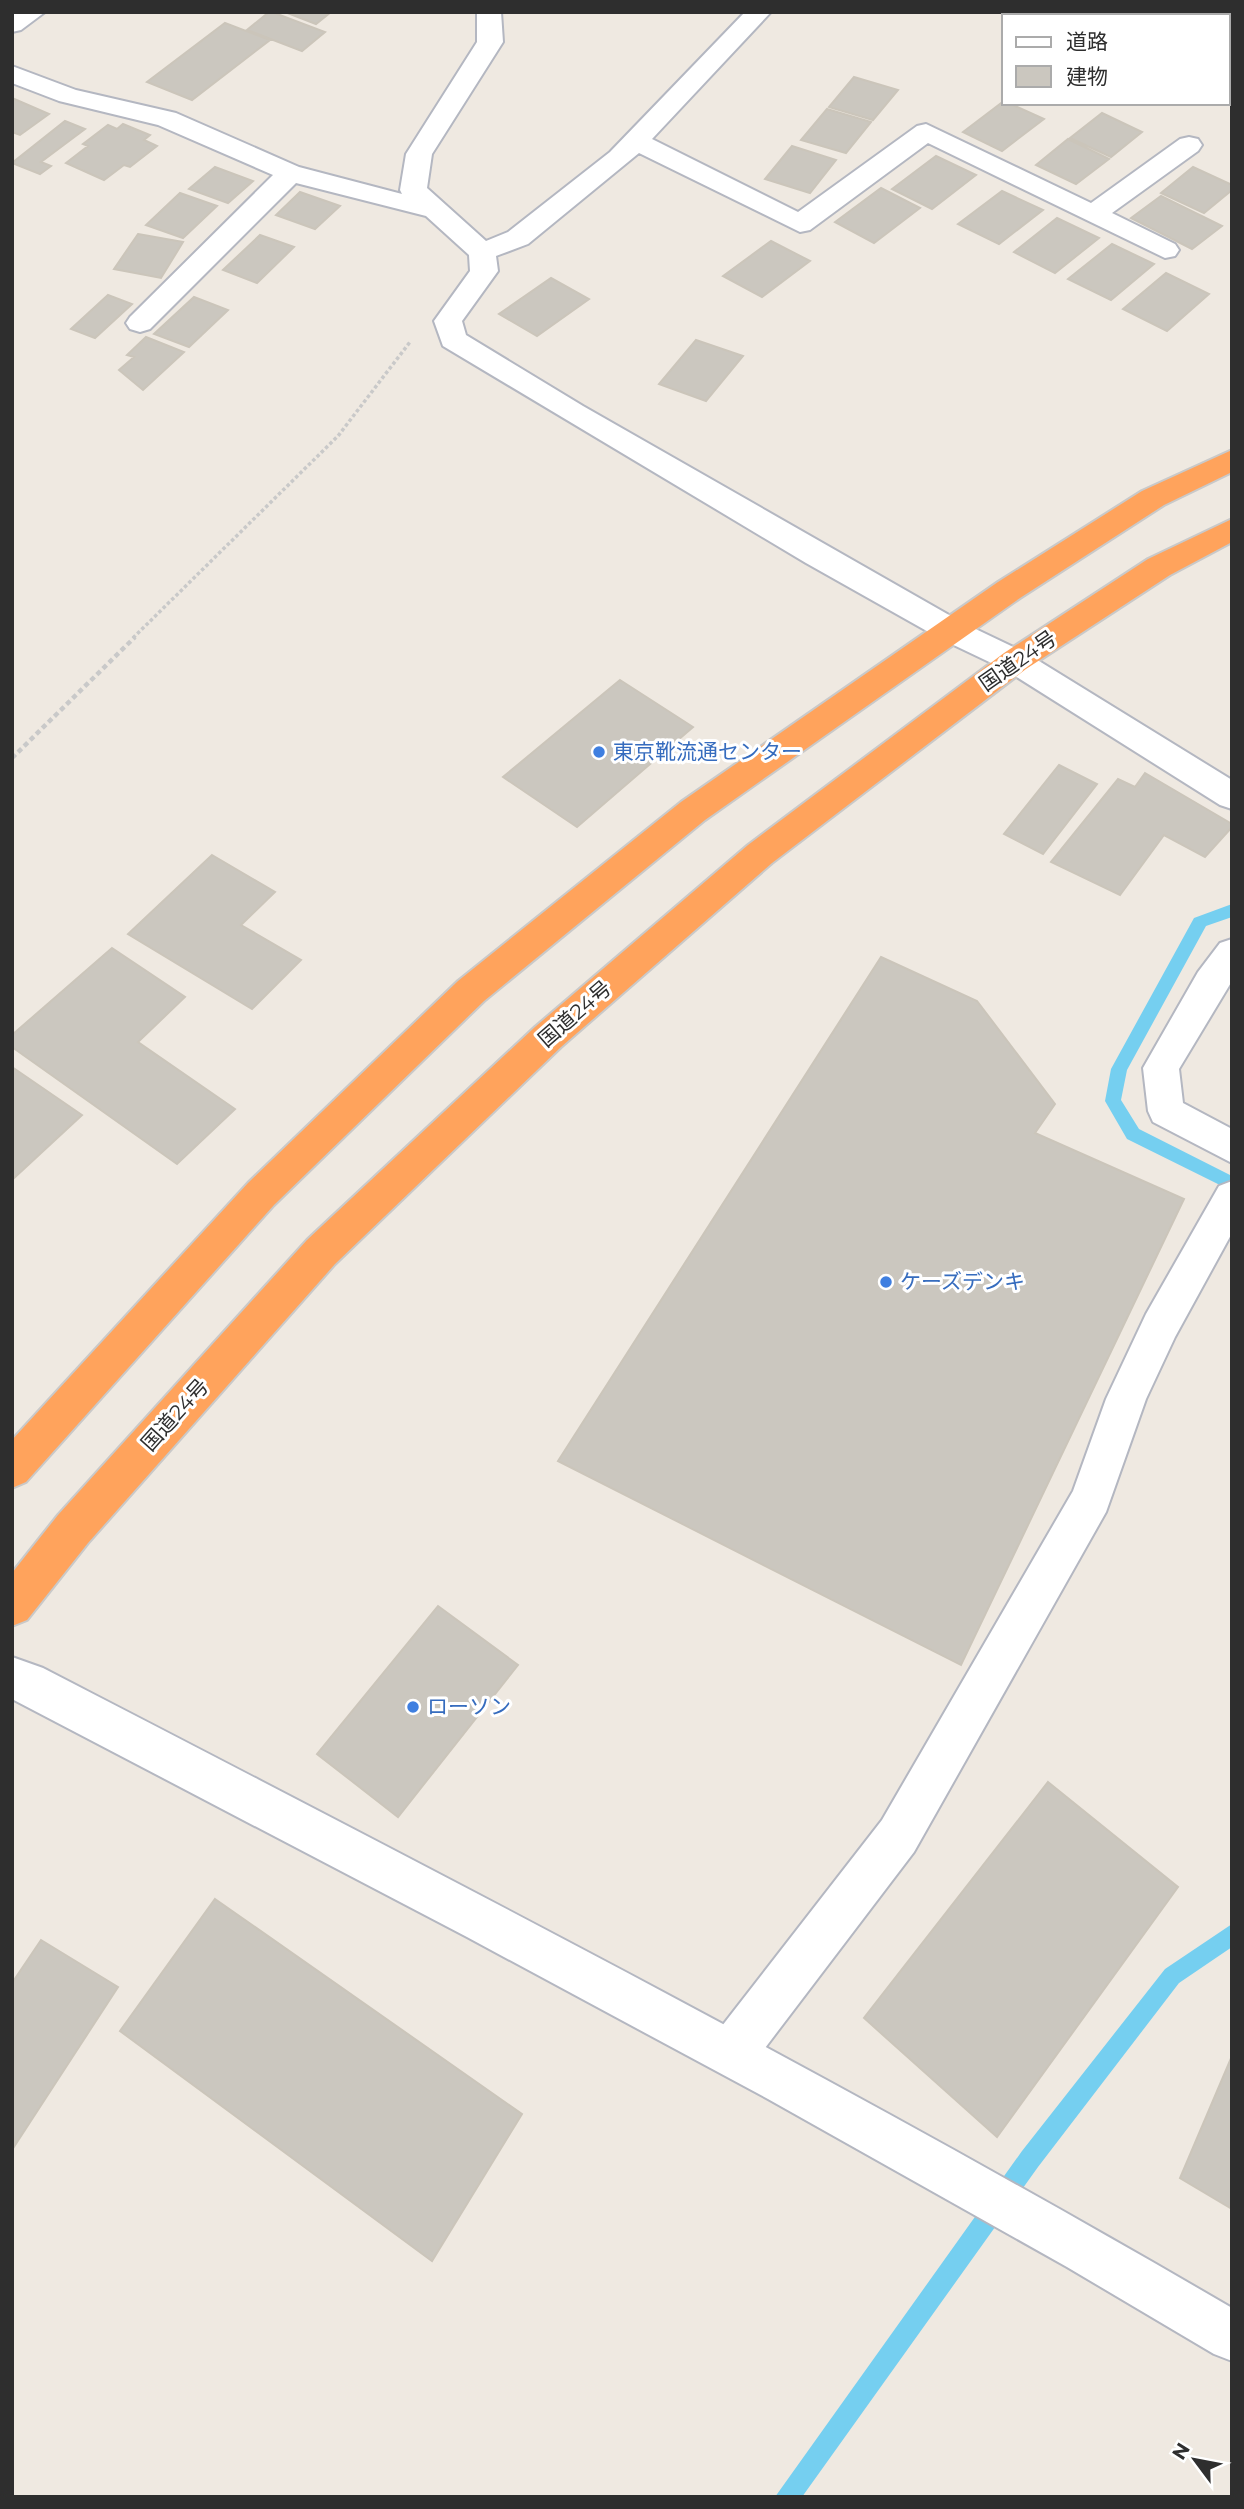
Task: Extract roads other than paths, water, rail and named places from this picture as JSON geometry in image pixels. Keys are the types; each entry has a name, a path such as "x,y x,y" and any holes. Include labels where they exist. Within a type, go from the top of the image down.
{"highway":[{"path":"12,1469 261,1194 471,991 693,811 1009,590 1153,498 1232,460"},
{"name":"国道24号","path":"12,1606 73,1529 321,1252 548,1037 760,854 1015,661 1159,567 1232,529"}],"street":[{"path":"12,25 33,12"},
{"path":"489,12 490,42 419,154 413,190 482,252 484,271 448,321 453,340 585,420 952,631 1015,661 1232,796"},
{"path":"482,252 519,238 620,158 759,12"},
{"path":"12,74 68,96 167,119 290,173 438,211"},
{"path":"636,141 800,224 926,132 1165,250"},
{"path":"1093,215 1189,145"},
{"path":"140,323 290,173"},
{"path":"1232,953 1210,982 1161,1068 1166,1111 1232,1146"},
{"path":"732,2052 898,1836 1091,1499 1126,1399 1160,1326 1229,1202"},
{"path":"12,1678 28,1683 732,2052 1047,2226 1232,2336"}],"waterway":[{"path":"1232,910 1200,922 1119,1069 1113,1101 1133,1134 1232,1184"},
{"path":"787,2497 1030,2159 1172,1976 1232,1934"}],"place":[{"name":"東京靴流通センター","path":"599,752"},
{"name":"ケーズデンキ","path":"886,1282"},
{"name":"ローソン","path":"413,1707"}]}
